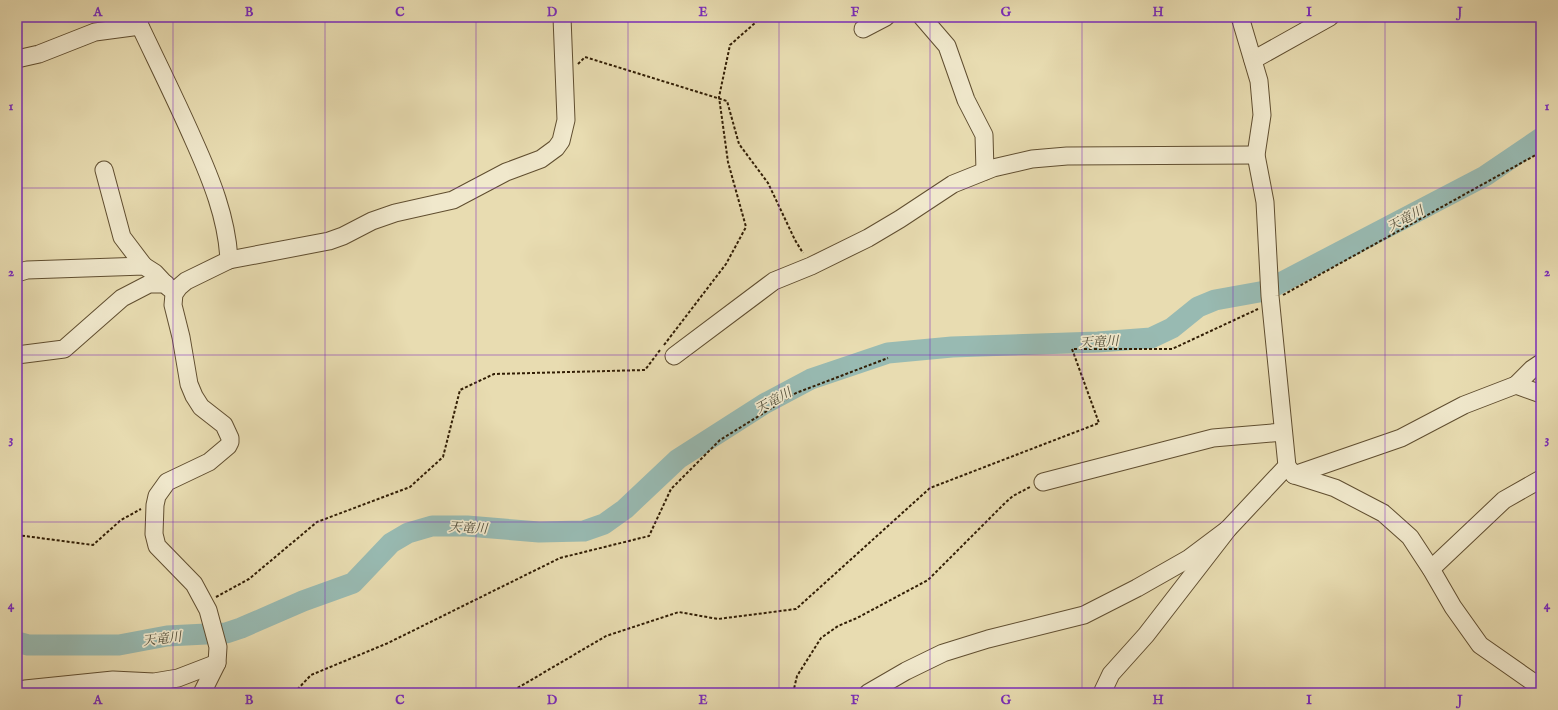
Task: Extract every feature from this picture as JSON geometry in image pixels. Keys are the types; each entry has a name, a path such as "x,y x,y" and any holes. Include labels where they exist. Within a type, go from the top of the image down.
{"street":[{"path":"17,355 64,349 122,298 148,284 170,289 179,287 186,281 229,260 329,241 343,236 372,221 396,213 453,200 500,176 541,159 556,148 561,141 566,120 562,17"},
{"path":"863,29 886,17"},
{"path":"922,17 947,46 966,100 984,135 985,171"},
{"path":"1240,17 1260,81 1262,115 1256,155 1265,202 1270,300 1283,432 1290,470"},
{"path":"1253,60 1330,17"},
{"path":"17,60 39,54 95,32 139,21 205,166 224,222 229,260"},
{"path":"674,356 774,281 811,266 868,238 954,184 993,168 1032,159 1067,156 1256,155"},
{"path":"104,170 122,237 144,266 155,272 170,289 181,337 189,384 194,396 201,407 224,426 228,433 230,442 228,446 209,462 167,482 156,501 154,534 157,546 194,584 206,607 217,655 202,693"},
{"path":"17,273 27,270 144,266"},
{"path":"868,693 906,671 943,653 988,639 1084,615 1188,560 1228,529 1290,470 1401,438 1464,405 1516,385 1532,369 1541,363"},
{"path":"1516,385 1541,394"},
{"path":"1042,482 1213,438 1283,432"},
{"path":"1290,470 1335,488 1383,512 1410,537 1432,569 1453,607 1480,645 1541,686"},
{"path":"1432,569 1504,500 1541,479"},
{"path":"1102,693 1111,674 1146,635 1228,529"},
{"path":"17,692 25,689 112,680 154,682 178,678 217,655"}],"path":[{"path":"206,607 249,579 317,522 410,487 443,457 460,390 494,374 645,370 726,264 746,227 728,162 719,98 730,45 756,23 759,17"},
{"path":"576,68 585,57 727,101 739,144 768,183 795,240 811,266"},
{"path":"509,693 606,636 679,612 718,619 796,609 930,488 1099,423 1072,349 1172,349 1270,300 1541,152"},
{"path":"294,693 311,675 388,643 560,558 649,536 671,490 720,440 796,393 888,358"},
{"path":"792,693 797,676 821,638 838,626 857,618 928,580 1013,496 1042,482"},
{"path":"17,535 93,545 121,520 156,501"}],"waterway":[{"name":"天竜川","path":"17,642 28,645 119,645 167,636 226,633 303,601 353,583 391,543 408,533 432,526 467,526 539,532 584,531 604,524 625,509 678,459 764,404 811,379 888,353 952,347 1098,342 1151,338 1172,328 1198,307 1215,300 1265,291 1485,176 1541,138"}]}
